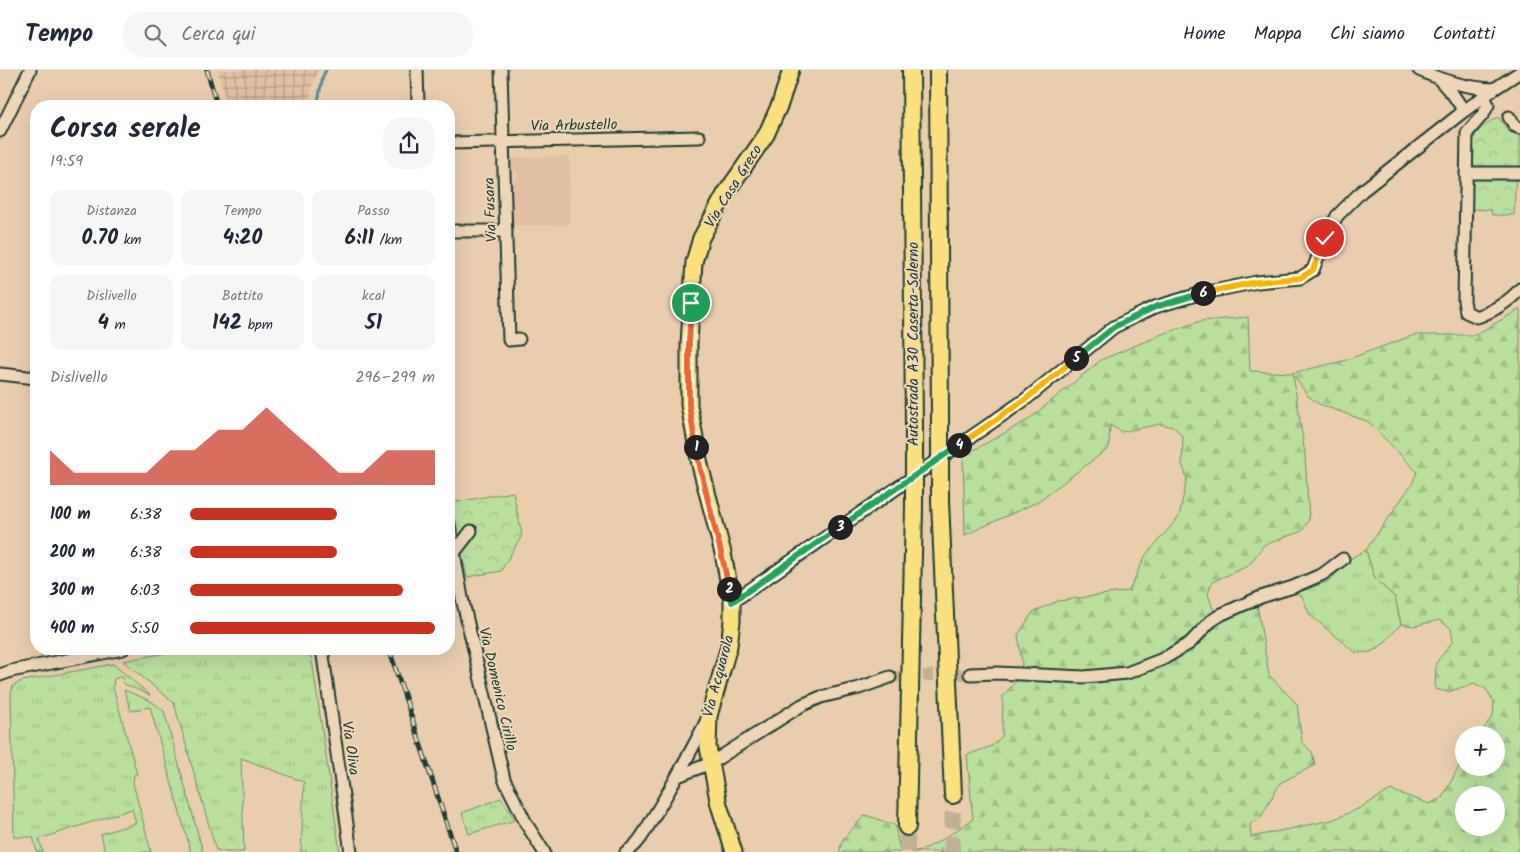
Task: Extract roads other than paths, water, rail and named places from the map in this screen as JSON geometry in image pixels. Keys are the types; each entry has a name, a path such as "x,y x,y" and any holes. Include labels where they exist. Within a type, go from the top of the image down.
{"highway":[{"name":"Autostrada A30 Caserta-Salerno","path":"907,827 914,507 911,70"},
{"name":"Autostrada A30 Caserta-Salerno","path":"938,70 940,501 953,795"},
{"path":"939,185 949,70"}],"main road":[{"name":"Via Casa Greco","path":"732,602 723,553 700,465 689,405 689,344 694,262 701,238 725,194 766,135 780,104 791,70"},
{"name":"Via Acquarola","path":"708,716 729,646 732,602"},
{"path":"708,716 708,747 718,805 734,852"}],"street":[{"path":"0,131 30,70"},
{"path":"417,70 418,100"},
{"name":"Via Fusara","path":"501,70 509,340 519,339"},
{"path":"1418,70 1438,79 1476,88 1494,89"},
{"path":"732,602 1026,399 1114,327 1155,307 1199,294 1257,282 1300,278 1313,270 1325,238 1337,216 1362,191 1464,111 1520,72"},
{"path":"1438,79 1454,96 1464,111"},
{"path":"1484,96 1488,105 1468,133 1464,301 1466,312 1477,317 1487,313 1514,296 1520,289"},
{"path":"1509,117 1515,126 1520,128"},
{"name":"Via Arbustello","path":"455,143 699,137"},
{"path":"1466,173 1520,173"},
{"path":"455,232 506,231"},
{"path":"0,374 30,377"},
{"path":"455,554 471,531"},
{"path":"970,674 997,673 1084,677 1127,673 1164,659 1190,643 1210,622 1222,614 1323,574 1343,559"},
{"name":"Via Domenico Cirillo","path":"455,566 504,779 527,825 544,852"},
{"path":"0,675 10,671 92,655"},
{"name":"Via Oliva","path":"323,655 351,852"},
{"path":"678,776 711,763 802,705 821,697 859,688 890,677"},
{"name":"Via Acquarola","path":"629,850 642,836 678,776 708,716"}],"waterway":[{"path":"318,100 326,70"}],"tunnel":[{"path":"890,677 970,674"},
{"path":"952,852 953,795"},
{"path":"907,827 907,852"}],"railway":[{"path":"207,70 215,100"},
{"path":"391,655 456,852"}]}
